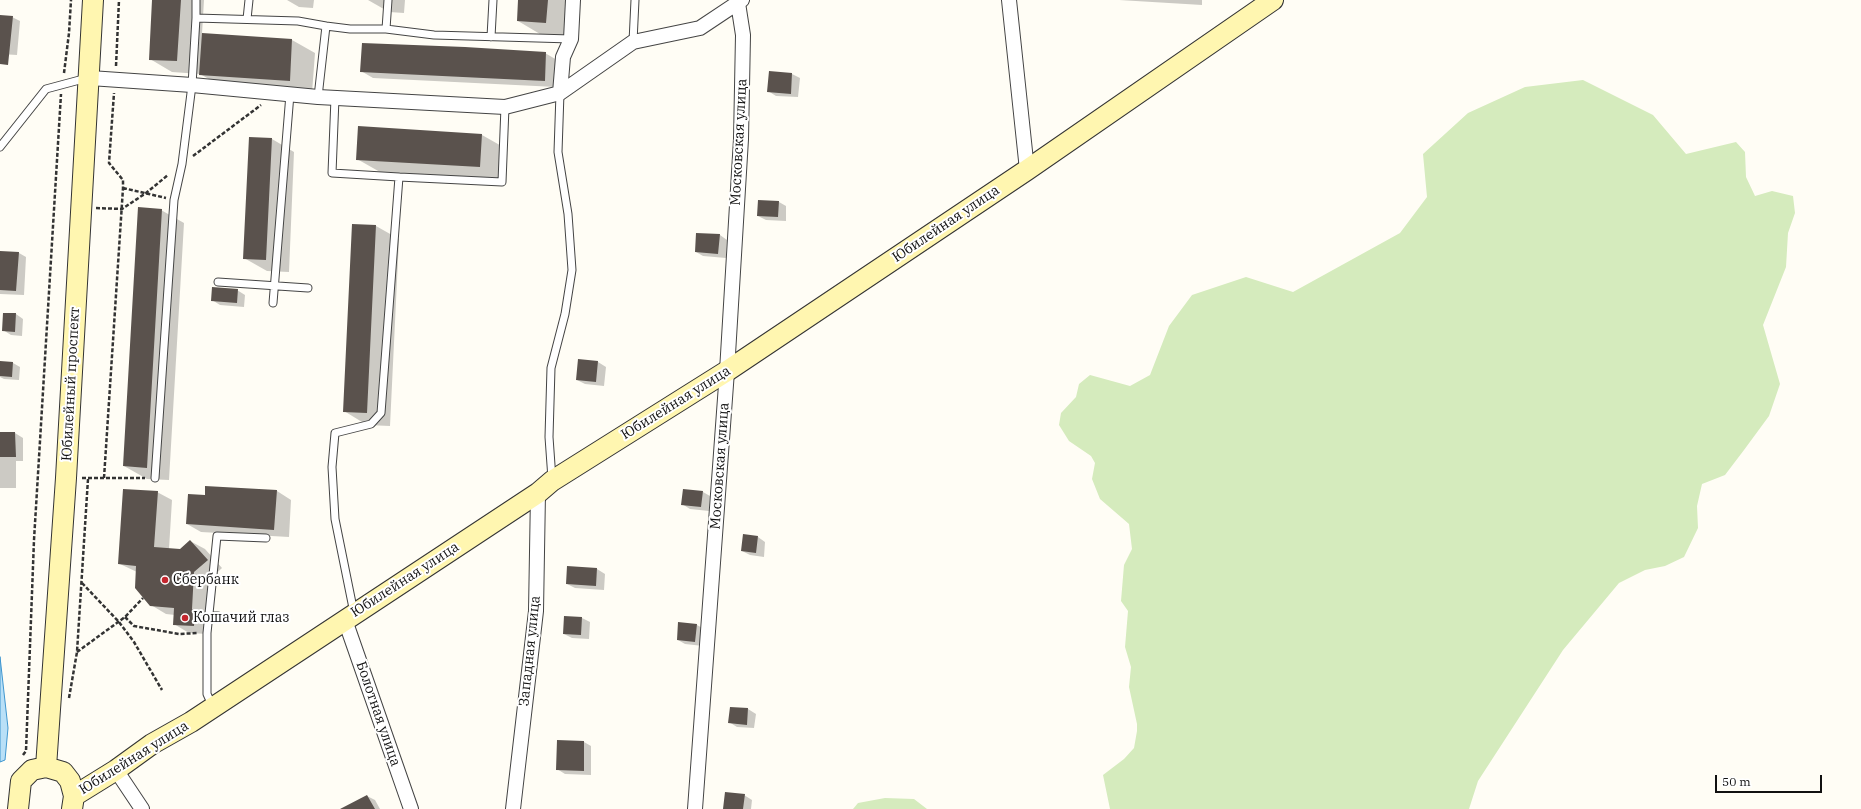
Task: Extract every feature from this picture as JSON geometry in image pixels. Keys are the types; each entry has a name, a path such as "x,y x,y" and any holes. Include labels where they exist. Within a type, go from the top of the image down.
{"main road":[{"name":"Юбилейный проспект","path":"46,767 66,478 90,78 93,0"},
{"name":"Юбилейная улица","path":"73,803 152,744 213,707 545,487 727,371 1027,170 1273,0"},
{"path":"18,809 21,781 32,770 46,767 63,772 70,781 73,803"}],"street":[{"path":"560,93 563,57 571,39 573,0"},
{"path":"1009,0 1027,170"},
{"path":"90,78 192,85 318,97 505,107 560,93 633,42 700,28 740,2"},
{"name":"Московская улица","path":"695,809 727,371 741,140 743,35 740,2"},
{"name":"Западная улица","path":"513,809 536,611 545,487"},
{"name":"Болотная улица","path":"350,617 411,809"},
{"path":"116,770 142,809"}],"lane":[{"path":"154,478 174,200 182,164 192,85 196,0"},
{"path":"247,19 249,0"},
{"path":"386,29 388,0"},
{"path":"491,37 493,0"},
{"path":"633,42 635,0"},
{"path":"196,18 298,21 350,29 386,29 434,35 571,39"},
{"path":"318,97 326,26"},
{"path":"0,147 46,90 82,78 90,78"},
{"path":"273,303 284,93"},
{"path":"545,487 550,438 551,368 565,314 572,270 568,214 558,152 560,93"},
{"path":"335,98 332,173 399,177 502,182 505,107"},
{"path":"350,617 335,519 332,467 335,433 372,424 381,413 399,177"},
{"path":"218,282 308,288"},
{"path":"213,707 206,694 209,616 217,536 266,538"},
{"path":"209,616 218,616"}],"path":[{"path":"22,756 26,751 34,540 62,84 70,33 71,0"},
{"path":"104,478 123,188 123,180 109,163 119,0"},
{"path":"82,208 122,209 146,194 182,164 284,93"},
{"path":"123,188 174,200"},
{"path":"66,478 154,478"},
{"path":"68,706 77,652 88,478"},
{"path":"82,583 119,622 134,642 162,690"},
{"path":"77,652 119,622 143,598"},
{"path":"125,617 134,626 178,634 208,633"}],"green space":[{"path":"1583,80 1653,115 1686,154 1736,142 1745,152 1746,177 1755,196 1772,191 1793,196 1795,213 1788,233 1786,267 1763,325 1780,384 1769,416 1725,475 1702,484 1697,506 1698,528 1684,557 1665,566 1645,570 1619,583 1563,650 1478,781 1469,809 1110,809 1103,775 1124,759 1134,748 1137,731 1137,724 1129,687 1131,667 1125,647 1128,611 1121,601 1124,565 1132,549 1129,524 1100,499 1092,479 1095,463 1091,456 1069,441 1059,425 1061,413 1076,397 1079,384 1090,375 1130,386 1150,375 1169,326 1192,295 1246,277 1293,292 1400,233 1427,197 1423,154 1468,113 1525,87"},
{"path":"885,798 914,799 927,809 853,809 858,803"}],"water":[{"path":"0,657 8,728 5,760 0,762"}],"building":[{"path":"152,0 181,0 177,61 149,60"},
{"path":"518,0 548,0 546,23 517,21"},
{"path":"0,15 13,16 8,65 0,64"},
{"path":"202,33 292,39 290,81 199,75"},
{"path":"362,43 546,52 545,81 360,72"},
{"path":"769,71 792,73 791,94 767,92"},
{"path":"358,126 482,134 480,167 356,160"},
{"path":"249,137 272,138 266,260 243,259"},
{"path":"758,200 779,201 778,217 757,216"},
{"path":"138,207 162,209 147,468 123,466"},
{"path":"352,224 376,225 367,413 343,412"},
{"path":"696,233 720,234 718,254 695,252"},
{"path":"0,251 19,252 16,291 0,290"},
{"path":"212,287 238,289 237,303 211,301"},
{"path":"3,313 16,313 15,332 2,331"},
{"path":"578,359 598,361 596,382 576,380"},
{"path":"0,361 13,362 12,377 0,376"},
{"path":"0,432 15,432 16,457 0,457"},
{"path":"205,486 277,490 274,530 186,524 188,494 205,495"},
{"name":"Сбербанк","path":"123,489 158,491 154,547 180,549 190,540 208,560 194,572 192,609 195,609 194,626 173,625 174,608 150,606 135,588 136,566 118,564"},
{"path":"683,489 703,491 701,507 681,505"},
{"path":"743,534 758,536 756,553 741,551"},
{"path":"567,566 597,568 596,586 566,584"},
{"path":"564,616 582,617 581,635 563,634"},
{"path":"678,622 697,624 695,642 677,640"},
{"path":"730,707 748,708 747,725 728,723"},
{"path":"557,740 584,741 584,771 556,770"},
{"path":"725,792 745,794 743,809 723,809"},
{"path":"367,795 375,809 340,809"}],"place":[{"name":"Сбербанк","path":"165,580"},
{"name":"Кошачий глаз","path":"185,618"}]}
